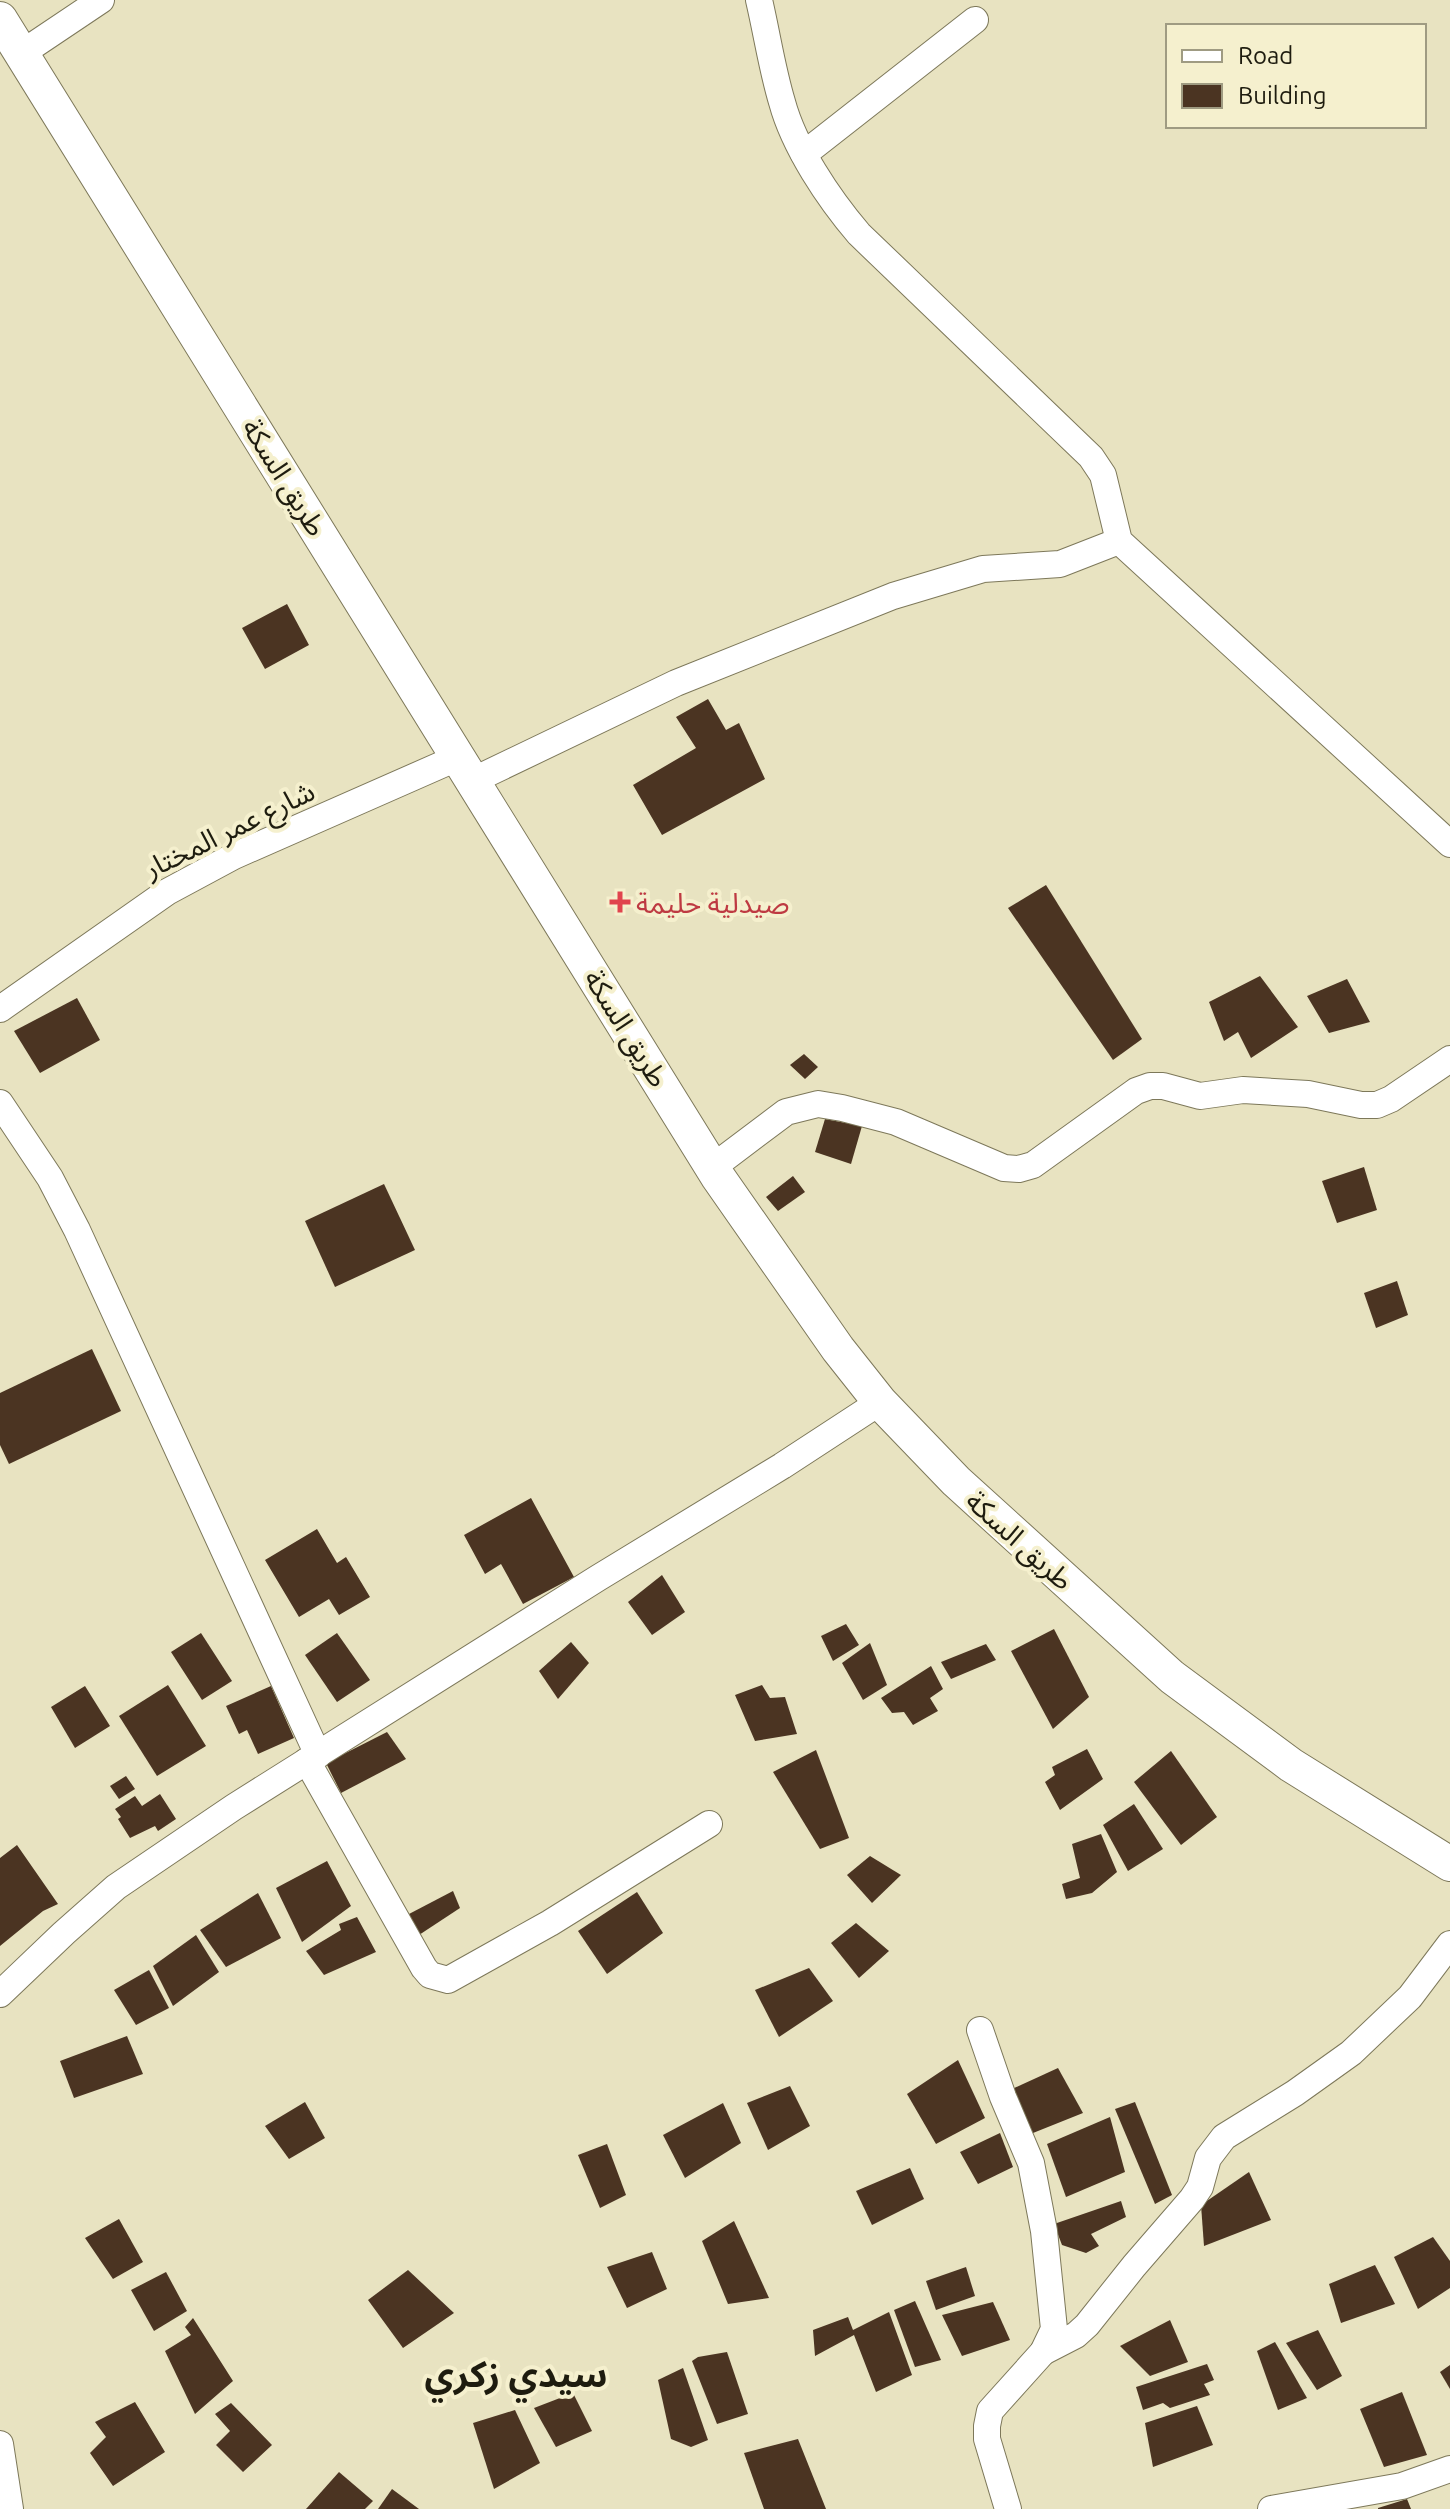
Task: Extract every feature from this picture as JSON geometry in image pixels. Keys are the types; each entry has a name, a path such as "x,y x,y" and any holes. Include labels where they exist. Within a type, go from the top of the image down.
{"main road":[{"name":"طريق السكة","path":"0,19 713,1167 838,1349 880,1402 956,1481 1172,1677 1291,1765 1450,1864"}],"street":[{"path":"22,53 101,0"},
{"path":"759,0 782,105 804,154 838,209 859,234 1091,457 1103,475 1119,541 1450,844"},
{"path":"804,154 975,20"},
{"name":"شارع عمر المختار","path":"0,1009 149,904 234,856 466,769 880,601 983,569 1060,564 1119,541"},
{"path":"713,1167 786,1112 818,1104 896,1122 1004,1168 1019,1169 1033,1165 1136,1091 1150,1086 1163,1086 1200,1096 1256,1091 1308,1094 1361,1105 1377,1105 1450,1059"},
{"path":"0,1103 50,1178 77,1230 313,1758 430,1975 448,1980 550,1923 709,1824"},
{"path":"0,1994 116,1887 234,1807 880,1402"},
{"path":"1043,2352 1076,2335 1087,2325 1192,2199 1200,2187 1208,2158 1224,2137 1295,2093 1351,2053 1410,1997 1450,1944"},
{"path":"980,2030 1003,2097 1031,2163 1044,2231 1054,2329 1043,2352 990,2411 987,2439 1008,2509"},
{"path":"0,2444 10,2509"},
{"path":"1271,2509 1402,2486 1450,2469"}],"building":[{"path":"287,604 309,645 265,669 242,628"},
{"path":"708,699 726,730 739,723 765,779 662,835 633,785 696,748 676,717"},
{"path":"1046,885 1142,1039 1113,1060 1008,908"},
{"path":"1260,976 1298,1027 1251,1058 1238,1032 1224,1041 1209,1002"},
{"path":"1347,979 1370,1022 1329,1033 1307,996"},
{"path":"77,998 100,1040 40,1073 14,1031"},
{"path":"804,1054 818,1067 805,1079 790,1065"},
{"path":"825,1119 862,1126 851,1164 815,1152"},
{"path":"1364,1167 1377,1210 1337,1223 1322,1181"},
{"path":"793,1176 805,1192 778,1211 766,1197"},
{"path":"384,1184 415,1250 335,1287 305,1221"},
{"path":"1397,1281 1408,1315 1376,1328 1364,1293"},
{"path":"92,1349 121,1411 9,1464 0,1445 0,1393"},
{"path":"531,1498 574,1577 523,1604 501,1564 485,1574 464,1535"},
{"path":"317,1529 337,1563 346,1557 370,1597 339,1615 329,1599 299,1617 265,1560"},
{"path":"662,1575 685,1612 652,1635 628,1602"},
{"path":"846,1624 859,1645 833,1661 821,1636"},
{"path":"1054,1629 1089,1697 1053,1729 1011,1651"},
{"path":"201,1633 232,1681 202,1700 171,1652"},
{"path":"337,1633 370,1680 337,1702 305,1655"},
{"path":"571,1642 589,1663 558,1699 539,1671"},
{"path":"870,1643 887,1685 863,1700 842,1663"},
{"path":"986,1644 996,1660 951,1679 941,1662"},
{"path":"931,1666 943,1689 930,1698 938,1711 913,1725 904,1712 892,1713 881,1698"},
{"path":"168,1685 206,1746 157,1776 119,1716"},
{"path":"762,1685 770,1698 785,1697 797,1734 755,1741 735,1695"},
{"path":"85,1686 110,1726 75,1748 51,1707"},
{"path":"271,1686 294,1738 258,1754 247,1730 239,1734 226,1706"},
{"path":"387,1732 406,1759 341,1793 326,1763"},
{"path":"1087,1749 1103,1779 1060,1810 1045,1782 1055,1775 1052,1767"},
{"path":"816,1750 849,1838 820,1849 773,1772"},
{"path":"1171,1751 1217,1817 1181,1845 1134,1782"},
{"path":"126,1776 135,1789 119,1799 110,1786"},
{"path":"160,1794 176,1819 158,1831 155,1826 130,1838 115,1809 135,1796 142,1806"},
{"path":"1134,1804 1163,1849 1128,1871 1103,1825"},
{"path":"1101,1834 1117,1872 1092,1893 1066,1899 1062,1884 1080,1878 1072,1844"},
{"path":"17,1845 58,1904 43,1911 0,1946 0,1858"},
{"path":"870,1856 901,1875 872,1903 847,1875"},
{"path":"327,1861 351,1906 302,1942 276,1888"},
{"path":"453,1891 460,1908 419,1935 409,1914"},
{"path":"637,1892 663,1933 607,1974 578,1931"},
{"path":"258,1893 281,1938 226,1967 200,1930"},
{"path":"357,1917 376,1952 324,1975 306,1951 341,1930 339,1924"},
{"path":"856,1923 889,1951 859,1978 831,1943"},
{"path":"196,1935 219,1972 173,2006 153,1966"},
{"path":"809,1968 833,2001 779,2037 755,1990"},
{"path":"149,1970 169,2008 136,2025 114,1990"},
{"path":"127,2036 143,2074 74,2098 60,2061"},
{"path":"958,2060 985,2118 936,2144 907,2094"},
{"path":"1058,2068 1083,2113 1033,2133 1012,2089"},
{"path":"790,2086 810,2126 768,2150 747,2103"},
{"path":"305,2102 325,2138 289,2159 265,2126"},
{"path":"1135,2102 1172,2195 1155,2204 1115,2109"},
{"path":"723,2103 741,2143 685,2178 663,2135"},
{"path":"1110,2117 1125,2172 1066,2197 1047,2144"},
{"path":"1000,2133 1013,2167 978,2184 960,2152"},
{"path":"607,2144 626,2195 600,2208 578,2155"},
{"path":"910,2168 924,2199 872,2225 856,2191"},
{"path":"1249,2172 1271,2220 1204,2246 1201,2205"},
{"path":"1121,2201 1126,2217 1091,2234 1099,2246 1086,2253 1062,2245 1054,2224"},
{"path":"119,2219 143,2262 113,2279 85,2238"},
{"path":"734,2221 769,2298 728,2304 702,2241"},
{"path":"1433,2237 1450,2261 1450,2288 1418,2309 1394,2257"},
{"path":"652,2252 667,2289 627,2308 607,2267"},
{"path":"1375,2265 1395,2304 1341,2323 1329,2284"},
{"path":"966,2267 975,2296 936,2310 926,2281"},
{"path":"408,2270 454,2313 403,2348 368,2300"},
{"path":"166,2272 187,2311 154,2331 131,2290"},
{"path":"915,2301 941,2360 915,2367 894,2310"},
{"path":"993,2302 1010,2340 962,2356 942,2315"},
{"path":"889,2312 912,2375 876,2392 854,2335 815,2356 813,2330 848,2317 853,2330"},
{"path":"193,2318 233,2381 195,2414 165,2351 191,2335 185,2327"},
{"path":"1170,2320 1188,2362 1150,2376 1120,2346"},
{"path":"1318,2330 1342,2376 1317,2390 1286,2343"},
{"path":"1275,2342 1307,2398 1278,2410 1257,2351"},
{"path":"727,2352 748,2414 717,2424 692,2361"},
{"path":"1207,2364 1214,2380 1204,2384 1210,2395 1170,2408 1163,2403 1143,2410 1136,2387"},
{"path":"1450,2365 1450,2389 1440,2372"},
{"path":"683,2368 708,2440 691,2447 671,2439 658,2380"},
{"path":"1402,2392 1427,2455 1384,2467 1360,2409"},
{"path":"573,2393 592,2431 556,2447 534,2408"},
{"path":"135,2402 165,2452 113,2486 90,2453 106,2437 95,2422"},
{"path":"231,2403 272,2445 243,2472 216,2445 230,2431 215,2414"},
{"path":"1197,2406 1213,2445 1153,2467 1145,2423"},
{"path":"515,2410 540,2463 494,2489 473,2423"},
{"path":"798,2439 826,2509 764,2509 744,2453"},
{"path":"339,2472 373,2501 365,2509 306,2509"},
{"path":"392,2489 419,2509 378,2509"},
{"path":"1407,2499 1411,2509 1378,2509 1378,2508"}],"place":[{"name":"صيدلية حليمة","path":"620,902"}],"district":[{"name":"سيدي زكري","path":"516,2373"}]}
